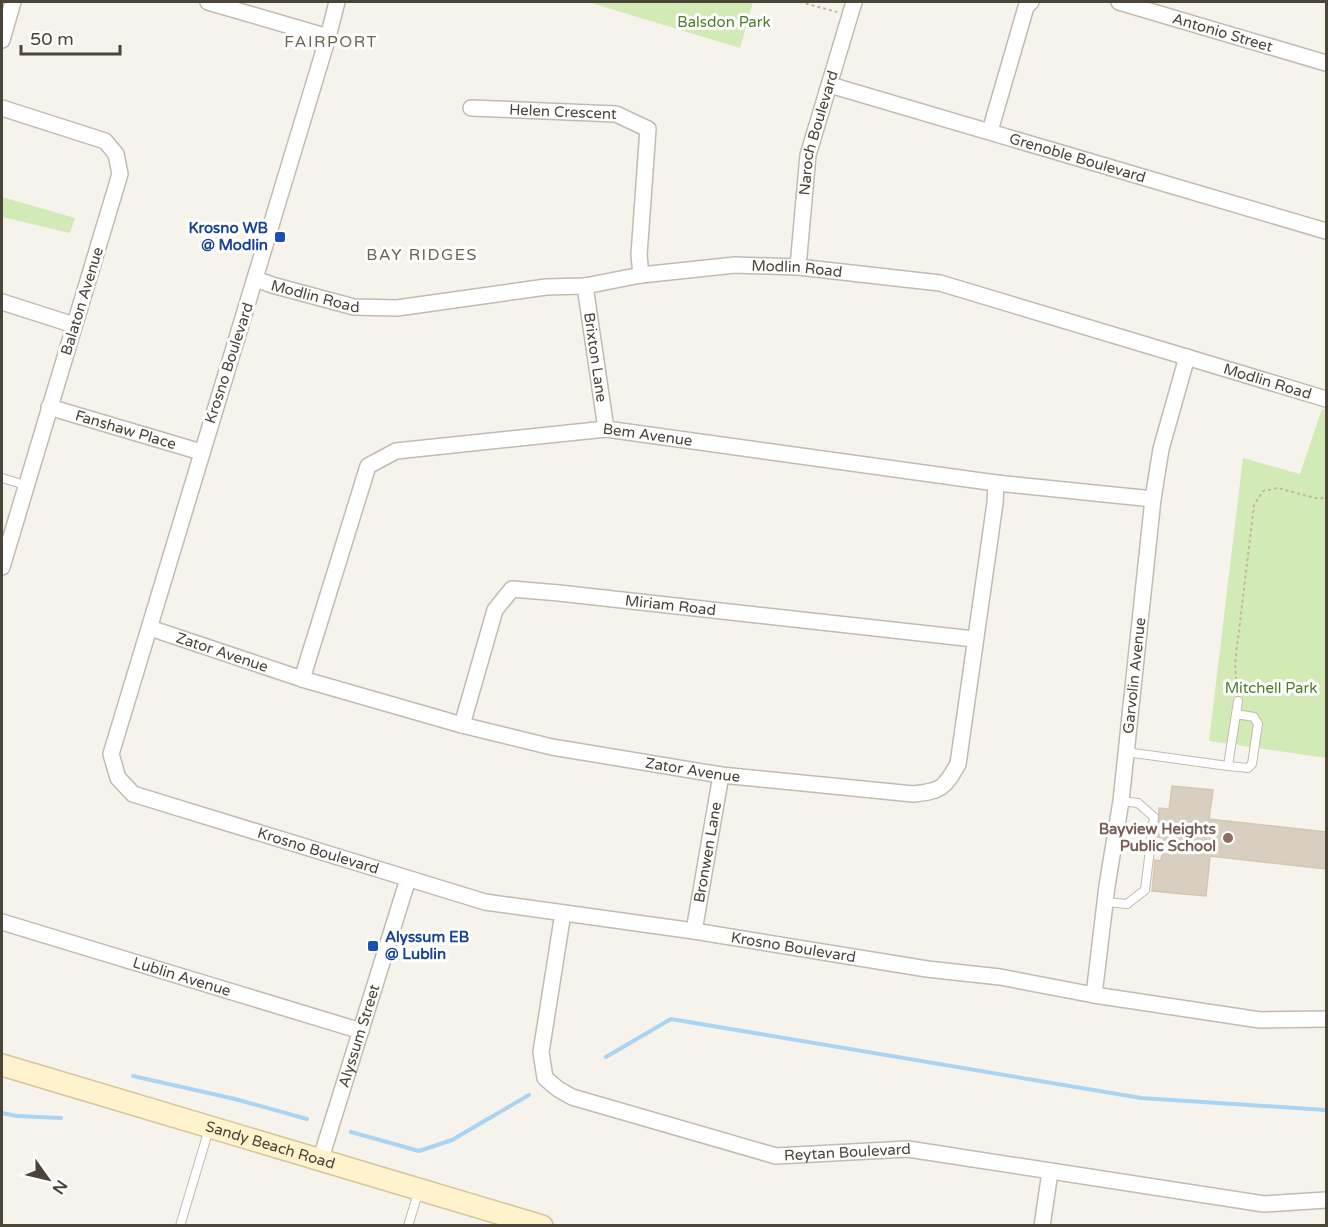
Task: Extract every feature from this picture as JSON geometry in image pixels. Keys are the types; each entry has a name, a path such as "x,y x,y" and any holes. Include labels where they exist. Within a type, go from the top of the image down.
{"street":[{"path":"2,40 13,2"},
{"path":"208,2 328,37"},
{"name":"Krosno Boulevard","path":"337,2 256,279 201,452 111,754 118,778 133,794 485,902 694,931 927,969 1000,977 1094,995 1260,1020 1326,1019"},
{"path":"990,131 1026,7 1031,2"},
{"name":"Antonio Street","path":"1119,2 1326,63"},
{"name":"Naroch Boulevard","path":"798,267 808,155 852,9"},
{"name":"Grenoble Boulevard","path":"830,85 1326,231"},
{"name":"Balaton Avenue","path":"2,108 105,141 117,154 120,174 2,567"},
{"name":"Helen Crescent","path":"471,108 616,114 648,129 639,255 641,275"},
{"name":"Modlin Road","path":"256,279 354,307 397,308 546,287 585,286 641,275 735,265 798,267 940,283 1326,399"},
{"name":"Brixton Lane","path":"585,286 606,429"},
{"path":"2,302 74,325"},
{"name":"Garvolin Avenue","path":"1094,995 1121,801 1153,498 1161,449 1187,357"},
{"name":"Fanshaw Place","path":"49,407 201,452"},
{"name":"Bem Avenue","path":"302,679 368,465 396,451 606,429 996,483 1153,498"},
{"name":"Zator Avenue","path":"150,628 302,679 462,725 552,747 721,775 913,794 930,792 946,785 958,764 996,483"},
{"name":"Miriam Road","path":"462,725 495,610 512,589 559,592 974,639"},
{"name":"Bronwen Lane","path":"694,931 721,775"},
{"name":"Alyssum Street","path":"321,1158 408,879"},
{"name":"Reytan Boulevard","path":"563,913 541,1052 545,1078 572,1097 776,1156 908,1149 1264,1204 1326,1200"},
{"name":"Lublin Avenue","path":"2,922 361,1031"},
{"name":"Sandy Beach Road","path":"2,1065 321,1158 542,1226"},
{"path":"1042,1226 1050,1172"}],"lane":[{"path":"2,478 25,485"},
{"path":"1228,766 1238,701"},
{"path":"1126,752 1248,768 1252,764 1258,724 1254,717 1236,714"},
{"path":"1106,902 1127,903 1144,890 1154,817 1138,803 1121,801"},
{"path":"180,1226 210,1126"},
{"path":"408,1226 419,1188"}],"path":[{"path":"800,2 852,9"},
{"path":"1238,701 1235,664 1254,505 1263,490 1278,488 1319,500 1326,497"}],"green space":[{"name":"Balsdon Park","path":"588,2 753,2 740,48"},
{"path":"2,197 75,218 70,233 2,217"},
{"name":"Mitchell Park","path":"1322,409 1326,410 1326,758 1209,741 1243,458 1300,474"}],"building":[{"path":"1172,786 1213,790 1209,819 1326,832 1326,869 1210,856 1206,896 1152,891 1155,860 1161,861 1164,838 1158,837 1159,808 1169,809"}],"waterway":[{"path":"606,1057 671,1019 1141,1098 1326,1110"},
{"path":"133,1076 235,1099 307,1119"},
{"path":"351,1132 419,1151 452,1140 529,1095"},
{"path":"2,1113 61,1118"}],"place":[{"name":"Krosno WB @ Modlin","path":"280,237"},
{"name":"Bayview Heights Public School","path":"1228,838"},
{"name":"Alyssum EB @ Lublin","path":"373,946"}],"district":[{"name":"FAIRPORT","path":"331,41"},
{"name":"BAY RIDGES","path":"422,254"}]}
